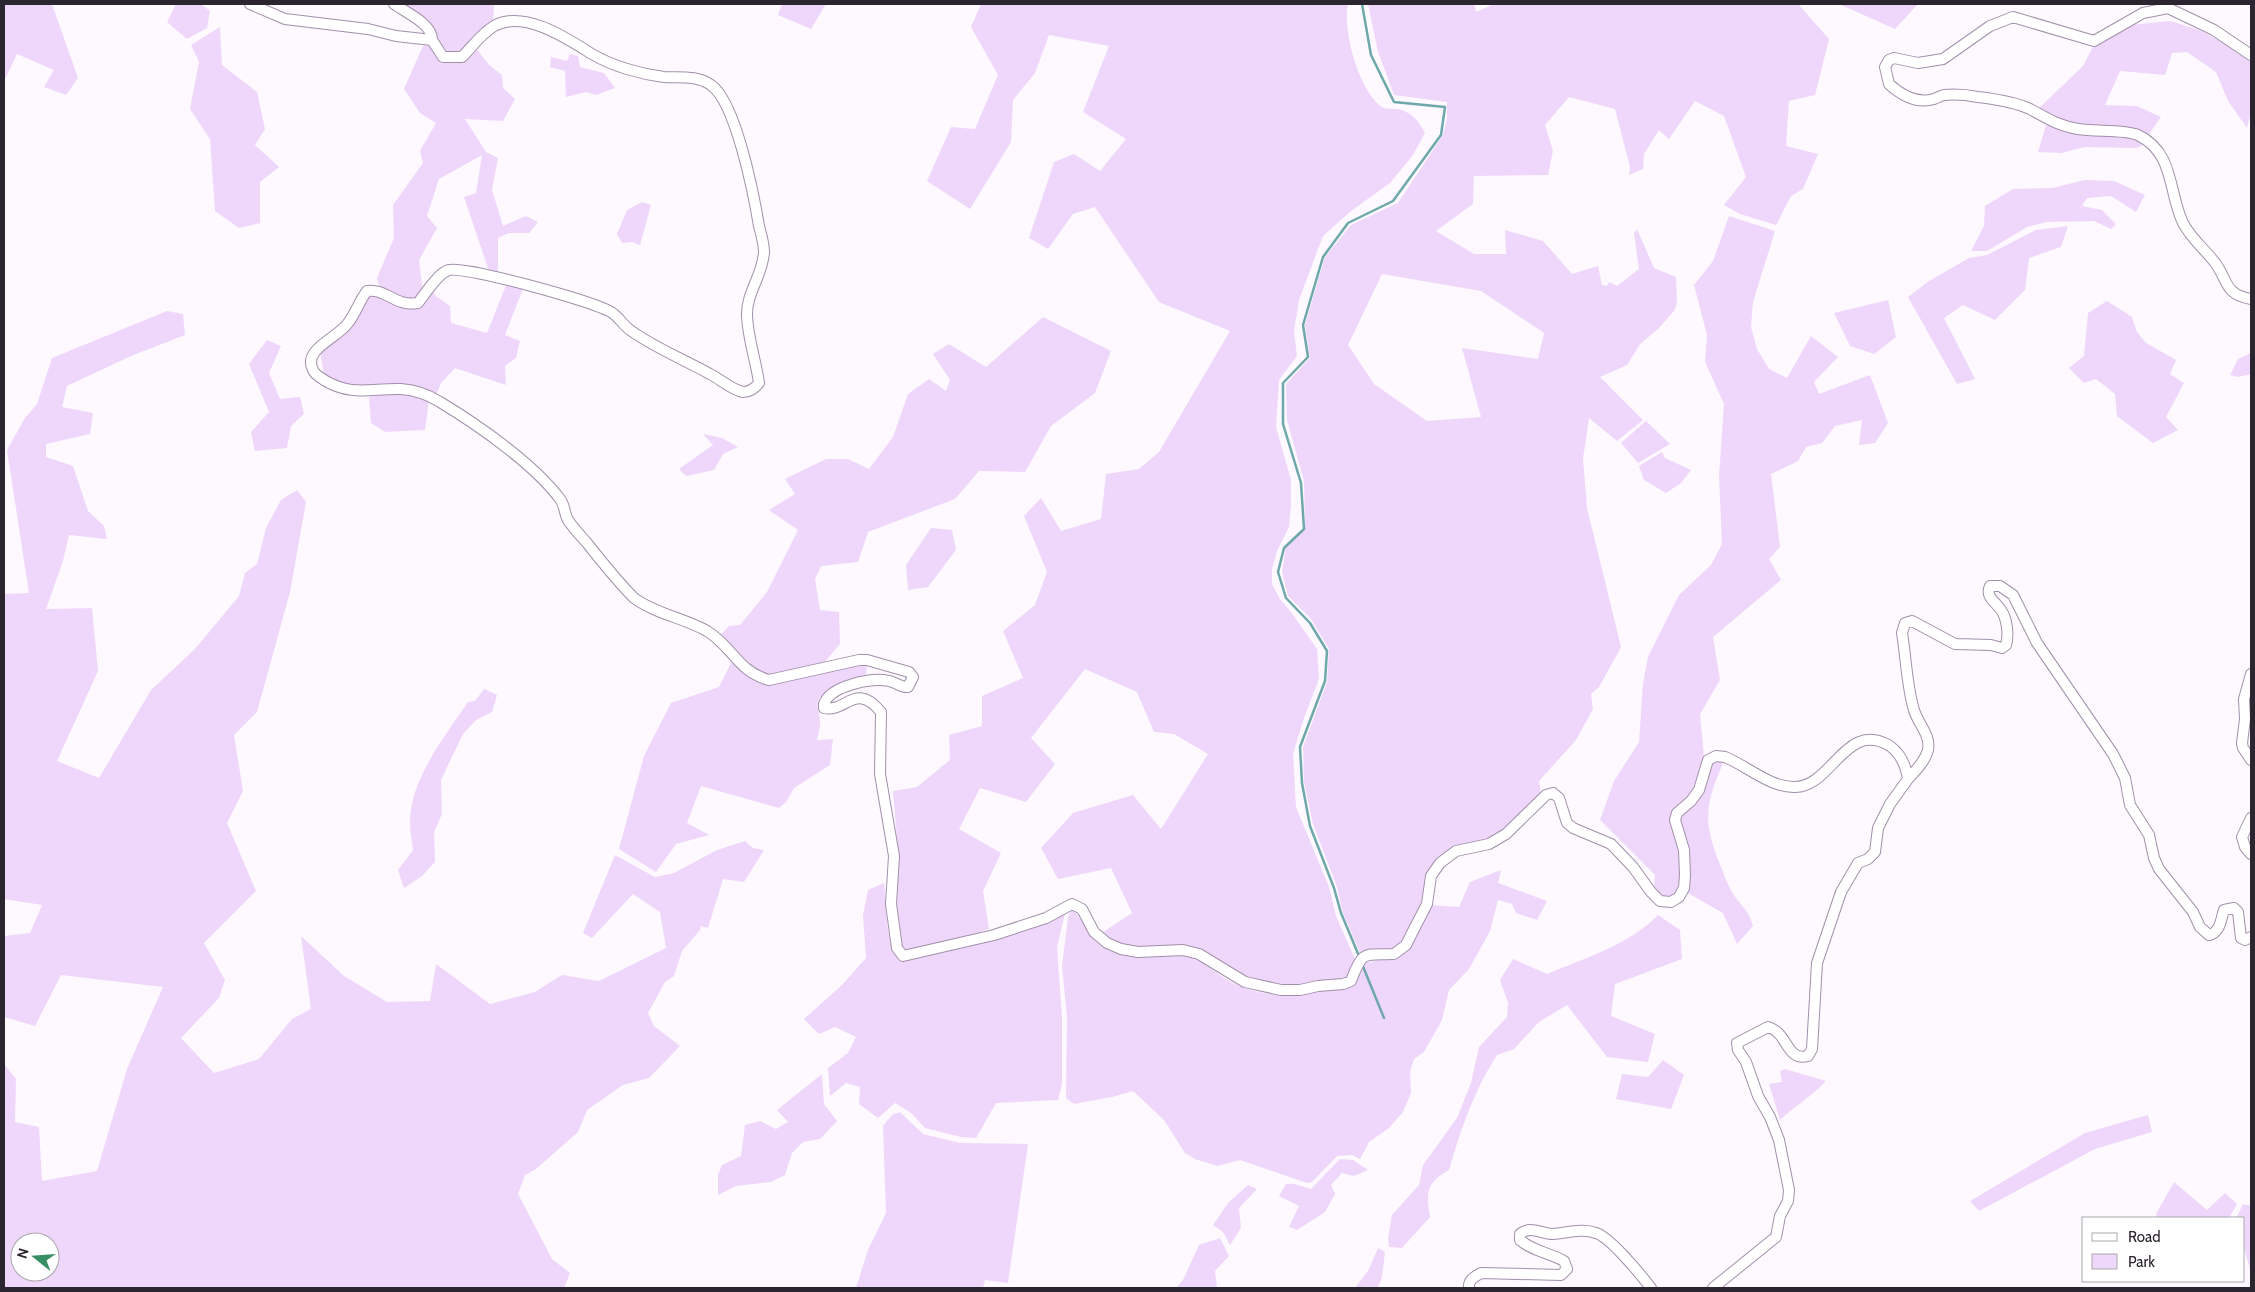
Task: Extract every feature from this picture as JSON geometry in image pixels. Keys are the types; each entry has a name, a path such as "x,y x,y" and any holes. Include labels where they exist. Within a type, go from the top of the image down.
{"street":[{"path":"250,4 285,18 432,40"},
{"path":"394,4 427,26 432,35 432,40 442,57 462,57 482,35 496,25 527,22 541,26 596,56 635,71 664,77 704,80 713,86 722,97 749,171 764,250 762,264 747,300 747,318 759,383 754,389 745,392 736,389 657,347 625,326 612,312 544,289 490,276 449,270 442,274 418,303 407,305 374,290 367,291 348,323 312,355 310,363 314,373 331,384 346,390 360,392 401,389 416,392 440,402 507,449 547,484 562,501 568,520 634,598 644,605 707,631 727,648 746,669 756,676 769,680 867,660 909,672 913,677 908,687 889,680 866,681 853,684 831,695 824,704 824,708 830,709 851,699 860,698 874,704 881,712 880,774 894,856 891,904 897,948 903,956 994,935 1046,918 1072,904 1082,909 1094,932 1107,943 1121,949 1138,952 1183,950 1199,954 1245,982 1281,990 1300,990 1343,984 1351,981 1358,962 1365,955 1374,953 1394,954 1406,945 1427,904 1431,876 1440,863 1456,851 1489,844 1506,834 1546,794 1552,793 1559,798 1567,823 1573,828 1611,844 1634,867 1660,900 1671,902 1679,898 1685,875 1683,844 1675,820 1677,814 1691,801 1699,790 1708,760 1716,756 1725,756 1774,783 1796,788 1819,776 1859,741 1872,739 1883,742 1895,750 1907,770 1908,779"},
{"path":"2251,55 2214,30 2168,8 2143,12 2094,41 2013,17 1990,26 1943,59 1918,63 1894,58 1889,60 1885,67 1889,84 1908,98 1920,100 1957,94 1978,96 2029,109 2064,127 2096,132 2122,132 2137,135 2149,142 2164,159 2172,181 2179,213 2195,242 2216,264 2228,288 2240,296 2251,299"},
{"path":"1713,1288 1776,1237 1780,1216 1788,1201 1788,1190 1779,1140 1770,1117 1758,1096 1746,1062 1738,1050 1737,1043 1768,1027 1775,1028 1781,1034 1790,1051 1796,1056 1802,1058 1808,1056 1812,1050 1817,963 1841,892 1858,864 1868,859 1875,852 1878,828 1890,804 1918,768 1928,750 1925,730 1915,714 1911,701 1902,633 1905,623 1912,621 1955,644 1991,645 2002,648 2008,640 2004,617 1989,596 1988,590 1990,586 1994,585 2006,589 2013,595 2028,628 2050,664 2113,754 2125,778 2130,805 2149,835 2154,858 2168,883 2193,912 2200,927 2209,935 2214,934 2218,930 2224,910 2234,908 2238,912 2241,938 2245,940 2251,937"},
{"path":"2251,674 2244,699 2245,719 2242,748 2251,760"},
{"path":"2251,818 2242,837 2245,847 2251,854"},
{"path":"1469,1288 1472,1278 1481,1273 1561,1275 1566,1269 1564,1261 1547,1252 1533,1249 1520,1240 1520,1234 1530,1229 1552,1234 1596,1232 1604,1237 1651,1288"}],"green space":[{"path":"4,4 52,4 78,78 66,95 44,87 54,70 17,54 4,81"},
{"path":"176,4 201,4 210,11 207,28 187,39 167,22"},
{"path":"406,4 494,4 493,23 459,54 444,54"},
{"path":"782,4 826,4 811,29 778,15"},
{"path":"981,4 1348,4 1347,15 1350,44 1366,88 1382,107 1402,110 1411,114 1425,133 1413,155 1390,183 1351,211 1323,236 1299,300 1294,331 1297,356 1279,380 1276,427 1291,480 1291,504 1289,527 1277,551 1272,569 1272,584 1280,599 1317,649 1319,679 1293,754 1296,807 1329,887 1336,916 1355,959 1349,978 1342,981 1282,988 1244,978 1199,950 1120,946 1100,934 1132,913 1111,868 1058,879 1041,848 1073,813 1133,795 1161,829 1208,754 1174,734 1154,732 1137,692 1085,669 1031,738 1055,764 1026,802 980,788 959,829 1001,853 983,891 989,929 925,949 903,951 897,913 898,851 893,791 917,787 950,760 949,735 982,726 982,696 1023,678 1003,631 1035,605 1047,572 1024,516 1041,498 1061,531 1101,519 1106,474 1139,469 1159,452 1230,331 1159,302 1095,207 1073,214 1048,249 1029,238 1054,162 1074,154 1100,171 1126,139 1083,112 1109,46 1049,35 1035,73 1013,100 1011,142 970,209 927,181 951,127 975,129 998,75 971,27"},
{"path":"1368,4 1474,4 1476,12 1494,4 1798,4 1829,39 1815,95 1789,101 1786,146 1818,154 1803,189 1791,196 1776,225 1740,214 1724,205 1746,177 1724,116 1695,101 1669,139 1659,130 1644,154 1643,169 1629,175 1630,167 1615,109 1569,97 1545,125 1553,151 1548,175 1474,176 1473,204 1436,231 1474,254 1506,254 1505,230 1543,241 1572,274 1598,266 1602,285 1607,286 1609,282 1617,286 1639,269 1634,233 1637,229 1654,268 1676,277 1677,303 1674,311 1658,329 1640,344 1627,365 1600,377 1643,420 1617,441 1589,418 1583,459 1587,508 1621,647 1599,687 1591,694 1593,709 1576,740 1539,781 1541,793 1502,833 1438,863 1420,911 1401,944 1388,952 1371,949 1361,955 1343,913 1337,887 1313,824 1304,782 1303,747 1327,682 1329,649 1311,619 1288,596 1282,572 1286,547 1305,527 1304,481 1287,420 1286,384 1310,358 1305,325 1325,257 1351,225 1398,203 1443,135 1447,118 1447,102 1394,95 1378,52","holes":["1382,274 1481,291 1544,333 1538,359 1462,348 1481,417 1427,421 1374,384 1348,345"]},
{"path":"1839,4 1918,4 1895,29"},
{"path":"2170,21 2199,30 2226,44 2251,62 2251,111 2247,128 2228,101 2216,72 2187,52 2172,53 2165,75 2120,71 2105,105 2137,106 2161,117 2147,137 2070,125 2038,109 2083,66 2094,45 2131,25"},
{"path":"220,27 222,65 257,92 265,129 255,145 279,167 260,182 260,223 239,228 215,211 210,139 190,109 199,62 191,45"},
{"path":"430,45 445,60 476,48 489,65 502,75 503,88 515,99 503,121 465,119 486,152 498,158 492,190 503,226 526,216 538,222 529,233 509,233 498,238 498,275 489,271 464,197 476,193 482,155 439,179 427,216 437,228 419,260 423,293 418,297 407,300 380,289 377,278 394,238 393,205 423,163 420,151 436,123 420,113 404,89 423,46"},
{"path":"570,54 578,56 580,67 604,73 615,88 596,95 586,92 566,97 565,71 550,67 551,57 567,61"},
{"path":"2046,125 2124,136 2146,144 2136,148 2085,147 2061,153 2038,152"},
{"path":"2085,180 2114,181 2145,195 2136,212 2111,196 2087,198 2082,206 2102,210 2116,224 2111,229 2094,221 2047,222 2027,227 1987,251 1971,251 1984,226 1985,206 2013,189 2052,188"},
{"path":"642,202 651,205 640,245 632,242 622,243 617,234 627,210"},
{"path":"1729,216 1775,231 1753,302 1751,327 1757,349 1769,369 1787,378 1811,336 1838,357 1814,382 1819,394 1870,375 1888,423 1875,443 1859,445 1862,420 1835,426 1822,443 1806,447 1798,461 1771,474 1780,547 1769,559 1781,580 1713,637 1720,680 1700,714 1704,756 1702,771 1691,794 1677,807 1682,853 1679,887 1674,895 1664,896 1654,889 1655,875 1600,820 1614,781 1639,742 1643,683 1648,657 1679,595 1711,565 1722,544 1719,476 1724,404 1705,362 1707,335 1694,285 1713,261"},
{"path":"2068,226 2061,247 2029,258 2025,290 1995,320 1963,305 1944,318 1975,379 1957,384 1908,297 1929,281 1969,258 1987,255 2036,230"},
{"path":"507,283 524,286 505,335 520,341 516,358 505,366 506,385 455,368 441,383 436,396 345,386 324,376 320,351 370,294 406,307 431,289 436,296 450,306 451,323 487,333"},
{"path":"1888,300 1896,337 1874,354 1850,346 1834,313"},
{"path":"2107,301 2132,317 2137,332 2146,343 2176,360 2170,374 2184,383 2166,417 2178,430 2153,443 2117,416 2115,394 2096,379 2084,383 2069,368 2084,356 2088,313"},
{"path":"167,311 183,314 185,335 131,356 67,386 62,407 93,413 90,434 46,444 46,457 73,466 88,511 104,526 107,539 69,535 63,561 46,609 92,608 98,671 57,761 99,778 151,690 195,649 239,596 245,573 257,564 266,528 281,500 297,490 306,502 290,592 257,712 234,735 243,791 227,823 256,891 204,943 225,980 219,998 181,1038 214,1073 259,1059 292,1019 311,1009 301,936 344,976 387,1002 430,1001 436,964 490,1004 535,992 562,975 599,981 666,948 660,912 633,894 592,938 583,933 615,855 655,877 674,873 717,850 745,841 753,848 764,850 744,882 723,879 708,928 701,926 700,930 682,951 674,976 665,982 648,1013 654,1026 680,1046 649,1078 623,1085 587,1110 578,1132 536,1169 525,1175 518,1194 552,1259 570,1273 564,1288 4,1288 4,1064 16,1079 15,1122 39,1127 42,1181 97,1171 127,1069 163,987 61,975 35,1026 4,1017 4,936 30,933 42,905 4,899 4,594 29,593 7,450 25,418 37,404 52,358"},
{"path":"1043,317 1111,351 1095,393 1051,426 1025,472 979,471 955,499 868,532 858,562 821,566 815,579 820,610 839,612 840,644 822,665 773,675 754,671 746,665 719,636 729,626 740,625 767,592 798,530 769,510 795,494 785,479 826,459 848,459 869,469 893,437 908,394 929,379 946,391 950,380 933,354 949,344 986,367"},
{"path":"267,340 281,346 269,373 280,399 300,397 304,414 291,426 287,448 255,451 251,432 269,412 249,364"},
{"path":"2251,353 2251,374 2238,377 2230,375 2238,359"},
{"path":"382,394 405,394 429,399 425,430 385,432 371,423 369,397"},
{"path":"1646,421 1670,444 1638,463 1621,443"},
{"path":"703,434 722,438 738,447 723,454 714,470 686,476 679,469 713,445"},
{"path":"1662,452 1665,458 1691,470 1681,483 1666,493 1644,480 1639,466"},
{"path":"931,528 952,530 956,550 928,587 908,590 906,565"},
{"path":"732,661 753,678 800,677 867,663 866,677 832,688 821,696 818,701 820,727 817,740 833,739 830,765 794,788 786,802 779,808 701,786 687,823 709,835 676,844 656,872 619,849 644,756 671,703 719,687"},
{"path":"484,689 497,695 492,712 476,720 463,734 441,780 442,814 434,832 435,862 422,876 404,888 398,870 413,850 410,823 412,806 422,774 468,702 475,701"},
{"path":"1724,761 1713,788 1708,811 1708,822 1714,847 1729,887 1749,915 1753,926 1737,944 1723,913 1686,892 1690,860 1679,819 1712,762"},
{"path":"1501,870 1498,883 1547,901 1537,920 1516,913 1512,904 1498,900 1490,931 1469,969 1449,990 1442,1020 1424,1052 1414,1059 1410,1072 1411,1093 1403,1112 1389,1128 1369,1142 1360,1159 1352,1155 1337,1156 1312,1182 1307,1183 1240,1160 1217,1166 1195,1159 1185,1153 1164,1120 1133,1091 1074,1104 1066,1098 1067,1017 1062,967 1068,917 1072,909 1096,941 1107,949 1135,955 1163,953 1182,955 1203,963 1224,978 1247,989 1275,995 1302,995 1320,990 1349,987 1353,985 1364,963 1400,956 1411,945 1430,905 1459,907 1470,882"},
{"path":"884,883 888,932 894,950 899,958 911,960 1066,909 1057,947 1062,1018 1062,1084 1058,1100 996,1103 976,1138 961,1137 925,1128 911,1113 895,1103 878,1118 859,1104 860,1087 846,1083 830,1096 828,1068 848,1053 856,1037 835,1027 819,1034 804,1019 842,985 866,958 863,915 868,890"},
{"path":"1658,915 1680,930 1682,959 1615,984 1611,1016 1655,1034 1648,1062 1607,1057 1567,1005 1539,1022 1514,1049 1497,1055 1481,1082 1458,1139 1449,1170 1436,1179 1429,1189 1430,1217 1402,1248 1389,1247 1388,1239 1392,1215 1419,1185 1423,1165 1457,1118 1471,1083 1479,1047 1507,1017 1508,1003 1500,980 1513,959 1547,974 1620,943 1634,935"},
{"path":"1663,1060 1684,1075 1671,1109 1616,1099 1622,1074 1648,1077"},
{"path":"1785,1069 1826,1081 1780,1120 1769,1084 1782,1082 1780,1071"},
{"path":"822,1074 824,1104 837,1121 820,1139 803,1142 792,1153 785,1175 771,1182 736,1186 718,1195 718,1175 722,1165 741,1156 745,1125 760,1121 776,1129 788,1122 777,1110"},
{"path":"900,1112 923,1134 960,1143 1028,1144 1008,1283 985,1280 983,1288 856,1288 868,1250 886,1213 883,1126 892,1115"},
{"path":"2148,1115 2152,1132 2095,1149 1979,1211 1970,1201 2085,1133"},
{"path":"1340,1159 1353,1160 1368,1170 1354,1176 1342,1173 1331,1185 1335,1194 1325,1212 1297,1230 1289,1227 1299,1206 1279,1196 1286,1184 1295,1184 1311,1189"},
{"path":"2174,1182 2207,1210 2225,1193 2237,1204 2230,1217 2157,1217 2156,1214"},
{"path":"1248,1185 1257,1189 1239,1208 1241,1228 1230,1245 1223,1232 1213,1225 1228,1203"},
{"path":"2243,1204 2251,1206 2250,1269 2245,1252 2245,1217 2236,1217"},
{"path":"1220,1238 1229,1256 1215,1271 1217,1288 1176,1288 1183,1280 1199,1245"},
{"path":"1378,1248 1385,1252 1382,1277 1378,1288 1355,1288 1368,1271"}],"waterway":[{"path":"1359,956 1341,913 1334,888 1310,826 1302,783 1300,747 1325,681 1327,651 1310,623 1286,598 1278,572 1284,548 1304,529 1301,483 1283,424 1283,383 1308,357 1303,325 1323,257 1348,223 1393,201 1441,135 1445,107 1394,102 1371,55 1362,4"},
{"path":"1362,964 1384,1018"}]}
